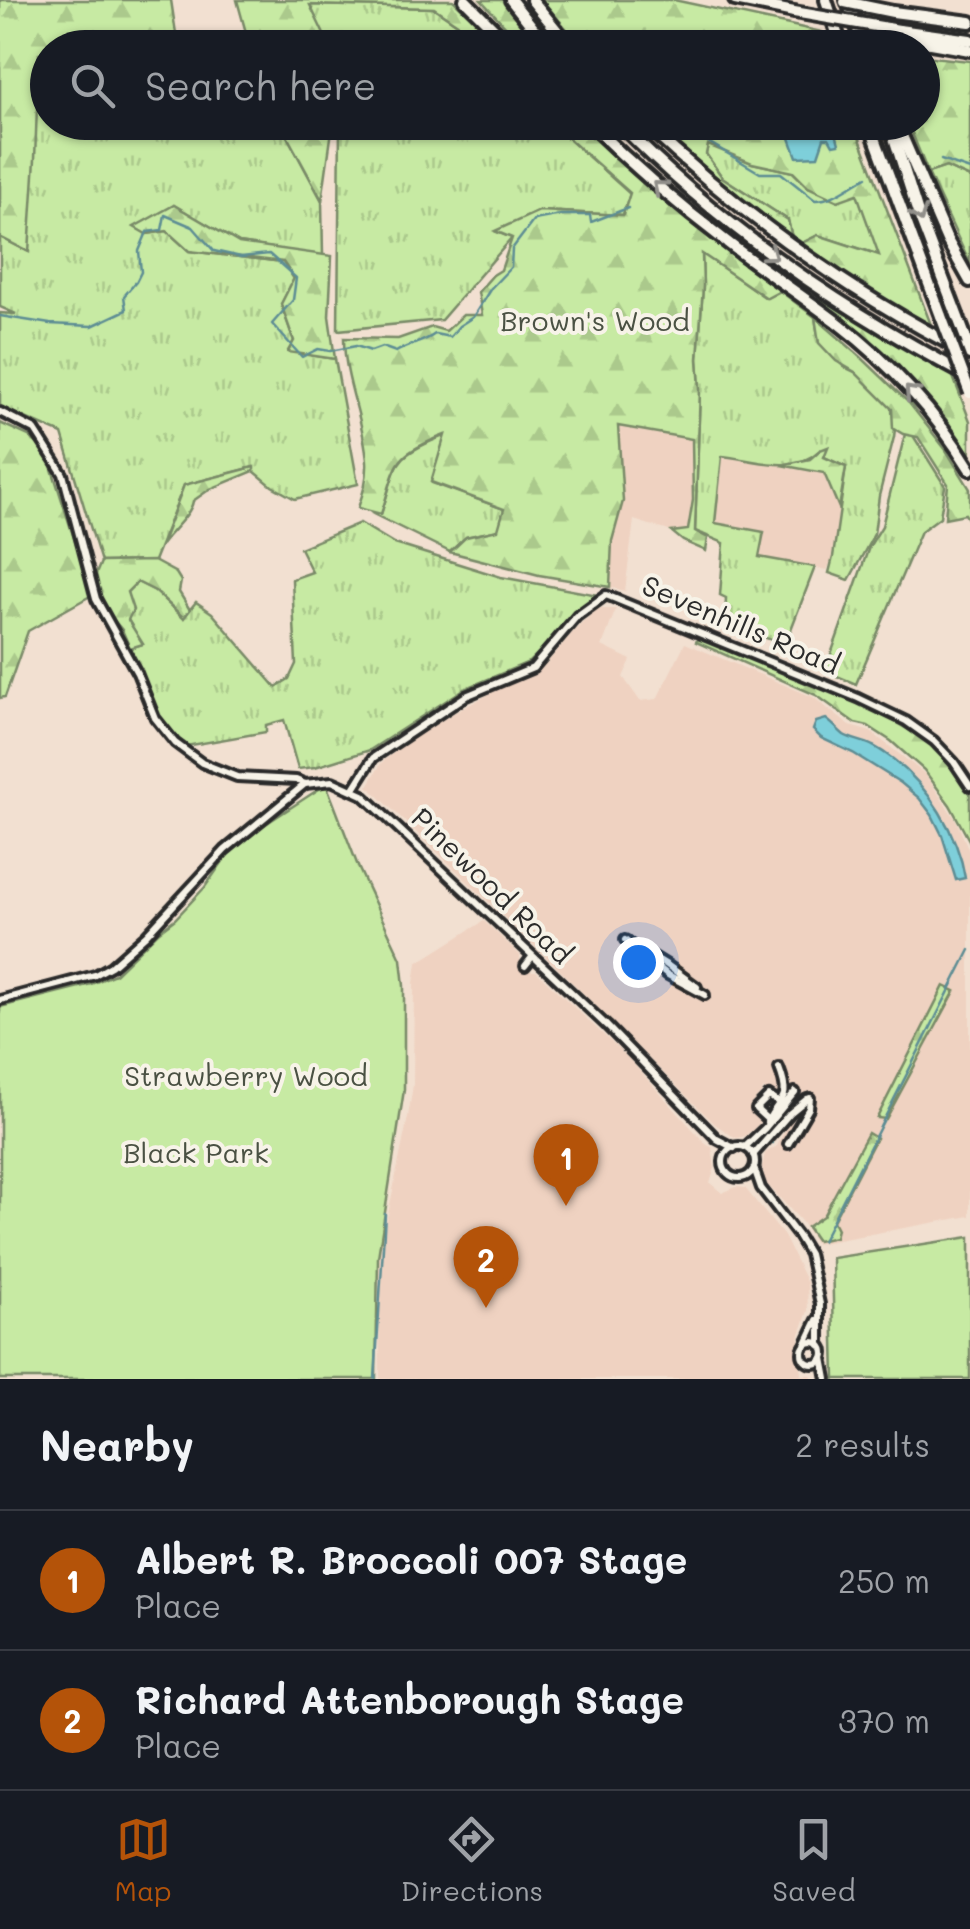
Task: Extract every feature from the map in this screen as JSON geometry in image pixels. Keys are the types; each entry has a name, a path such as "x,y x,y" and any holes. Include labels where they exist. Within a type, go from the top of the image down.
{"highway":[{"path":"465,0 495,30"},
{"path":"512,0 536,30"},
{"path":"532,0 556,30"},
{"path":"735,0 882,30"},
{"path":"838,0 970,22"},
{"path":"838,0 840,30"},
{"path":"838,0 855,30"},
{"path":"940,37 970,40"},
{"path":"940,43 970,50"},
{"path":"608,140 679,204 840,324 879,359 928,410 970,469"},
{"path":"637,140 694,193 783,263 857,313 970,377"},
{"path":"663,140 719,191 792,247 860,293 970,352"},
{"path":"876,140 970,393"},
{"path":"897,140 917,210 970,352"},
{"path":"900,140 970,281"}],"street":[{"path":"0,412 35,430 63,474 96,598 137,673 155,718 175,744 202,763 237,777 296,780 305,784 332,781 353,790"},
{"name":"Sevenhills Road","path":"353,790 373,758 466,696 533,668 578,616 606,595 858,698 906,722 934,741 970,786"},
{"path":"0,1000 94,975 111,966 146,935 224,850 305,784"},
{"name":"Pinewood Road","path":"353,790 378,809 619,1038 718,1138 734,1148"},
{"path":"625,940 667,965 705,995 668,975 625,940"},
{"path":"524,966 532,956"},
{"path":"767,1124 784,1100 779,1068"},
{"path":"744,1148 795,1092"},
{"path":"767,1124 756,1109 769,1096 780,1104"},
{"path":"788,1144 810,1108 808,1098 753,1155 760,1188 809,1254 821,1312 825,1379"},
{"name":"Pinewood Road","path":"718,1138 724,1160"},
{"path":"753,1155 744,1148 734,1148 727,1152 724,1167 729,1174 760,1188"},
{"path":"741,1178 754,1168"},
{"path":"821,1312 802,1352 803,1358 814,1364 825,1379"},
{"path":"805,1346 812,1342 820,1345"},
{"path":"814,1364 823,1356"}],"shaded area":[{"path":"618,426 692,438 693,500 688,530 672,532 634,520 625,591 610,587 612,541 623,501"},
{"path":"722,455 824,473 839,508 833,558 827,570 759,557 715,523"},
{"path":"597,609 616,609 602,646 631,660 623,677 640,701 657,699 685,643 813,697 850,726 871,732 925,774 956,820 970,853 970,1216 816,1244 766,1183 762,1167 765,1153 777,1146 796,1118 786,1108 789,1102 764,1089 749,1107 760,1121 745,1136 737,1138 715,1124 368,786 382,762 409,741 547,663"},
{"path":"484,921 520,955 520,962 536,971 628,1058 712,1147 715,1168 710,1183 722,1193 745,1188 784,1236 807,1283 808,1311 798,1347 801,1375 814,1379 380,1379 379,1258 413,1085 417,963"}],"green space":[{"path":"0,0 171,0 175,30 30,30 30,140 36,140 29,252 0,237"},
{"path":"237,0 453,0 485,30 463,30 434,8 310,5 322,30 245,30"},
{"path":"481,0 505,0 529,30 509,30"},
{"path":"542,0 674,0 813,30 568,30"},
{"path":"308,5 434,8 463,30 321,30"},
{"path":"940,58 970,61 970,178 946,167 928,173 915,140 940,140"},
{"path":"34,140 289,140 322,201 323,256 239,243 174,205 147,234 167,231 189,251 283,262 294,279 281,304 294,341 288,351 335,359 358,484 295,499 272,486 253,467 184,485 154,561 101,562 62,434 0,407 0,313 16,314 0,307 0,237 27,251"},
{"path":"289,140 331,140 322,200"},
{"path":"340,140 570,140 630,194 623,215 539,211 497,232 512,238 441,320 338,330"},
{"name":"Brown's Wood","path":"570,140 596,140 676,211 780,291 767,298 702,254 695,531 708,538 706,551 672,532 688,530 693,500 692,439 618,426 623,501 612,541 610,587 539,575 450,552 466,537 498,530 504,509 431,482 445,435 414,449 399,463 381,514 358,508 367,461 344,338 398,339 432,327 446,331 463,315 482,315 478,292 501,270 512,238 495,231 539,211 623,215 630,193"},
{"path":"674,140 860,140 933,330 800,244 818,235 879,255 857,194 838,201 808,187 793,172 752,163 708,145 706,154 722,177 788,220 792,238"},
{"path":"708,144 752,163 793,172 808,187 857,193 880,255 818,235 800,244 792,238 788,220 722,177 706,154"},
{"path":"946,167 970,178 970,264 928,173"},
{"path":"174,205 239,243 332,256 329,316 335,359 288,352 294,341 281,304 294,278 283,262 189,251 167,231 146,234 134,227"},
{"path":"702,253 766,298 780,291 815,317 819,343 844,367 898,405 874,534 849,580 829,573 846,467 824,457 820,450 809,458 786,464 722,456 715,523 764,532 759,557 815,567 785,645 725,623 726,598 720,595 724,543 695,531"},
{"path":"812,298 819,298 952,374 970,421 970,455 938,409 900,369"},
{"path":"815,317 909,403 946,450 970,489 970,522 965,514 945,518 948,484 918,437 893,428 892,409 819,343"},
{"path":"0,423 29,436 47,453 92,595 28,631 5,697 0,698"},
{"path":"907,426 945,486 940,517 921,531 856,684 825,671 869,547 882,526"},
{"path":"446,435 432,483 504,509 499,530 466,537 450,552 371,513 381,514 399,463 415,449"},
{"path":"828,447 824,457 846,467 839,508 824,473 781,465 810,459"},
{"path":"254,467 254,471 210,489 193,501 161,545 184,485"},
{"path":"360,523 395,544 501,577 598,595 529,662 464,689 370,750 315,767 298,769 284,720 266,725 266,732 186,746 163,727 134,665 130,648 142,644 128,620 127,592 137,582 155,591 183,618 196,602 212,613 276,687 289,679 296,664 292,579 312,572 300,548"},
{"path":"154,561 176,573 181,581 179,592 190,610 184,618 155,591 137,582 127,592 133,610 128,620 143,644 130,648 122,630 104,609 96,574 101,562"},
{"path":"698,638 873,709 929,742 970,791 970,842 950,805 924,770 891,741 868,726 855,723 816,695 696,642"},
{"name":"Black Park","path":"327,786 359,869 401,959 404,986 404,1090 378,1257 376,1379 0,1379 0,1007 115,974 205,887 235,844"},
{"path":"944,986 955,991 886,1119 877,1118"},
{"path":"868,1133 876,1138 833,1221 835,1237 817,1241 807,1227 823,1216"},
{"path":"970,1237 970,1379 835,1379 832,1258"}],"water":[{"path":"791,140 823,140 818,156 797,157"},
{"path":"826,719 844,735 883,752 918,783 956,844 965,878 956,880 942,835 919,798 853,753 821,738 813,730 816,722"}],"waterway":[{"path":"705,140 760,173 781,173 815,200 835,195 867,177"},
{"path":"941,160 970,170"},
{"path":"0,316 92,326 126,310 124,296 141,272 139,251 147,232 162,230 165,215 193,227 214,251 241,257 269,254 296,278 293,300 272,324 302,357 318,349 356,346 396,352 435,334 450,337 473,317 491,288 511,267 512,249 534,220 590,215 591,222 628,208"},
{"path":"822,1241 970,950"},
{"path":"770,1140 773,1143"},
{"path":"375,1379 385,1214"}],"place":[{"name":"Albert R. Broccoli 007 Stage","path":"566,1206"},
{"name":"Richard Attenborough Stage","path":"486,1308"}],"park label":[{"name":"Strawberry Wood","path":"246,1076"}]}
